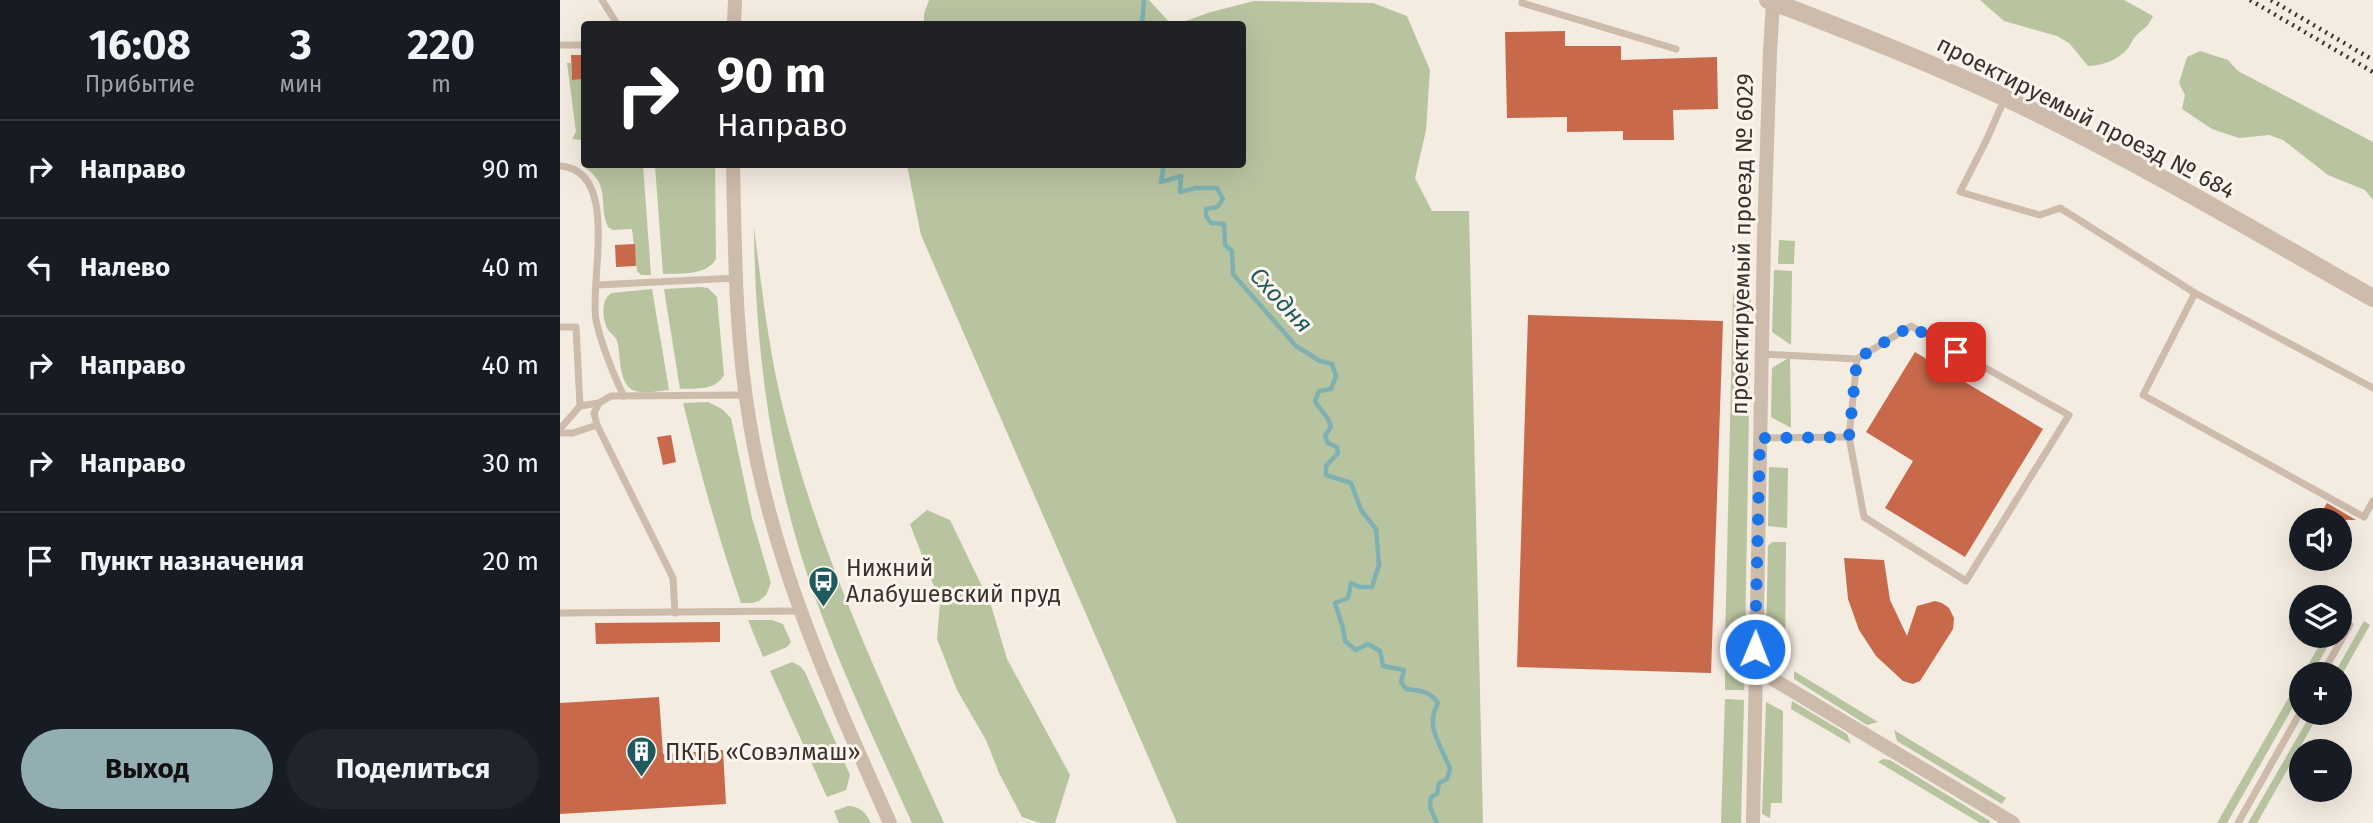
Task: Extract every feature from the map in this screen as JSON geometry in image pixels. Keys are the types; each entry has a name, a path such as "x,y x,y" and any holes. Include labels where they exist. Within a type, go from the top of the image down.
{"street":[{"path":"734,21 735,0"},
{"name":"проектируемый проезд № 684","path":"1771,1 1915,57 2005,98 2157,176 2373,298"},
{"name":"проектируемый проезд № 6029","path":"1753,823 1771,1"},
{"path":"733,168 736,278 746,394 762,481 799,611 825,677 890,823"},
{"path":"1756,669 2013,823"}],"lane":[{"path":"601,0 615,21"},
{"path":"1522,0 1522,3 1676,49"},
{"path":"560,45 581,45"},
{"path":"2005,98 1960,192 2040,215 2060,208 2195,293 2373,388"},
{"path":"560,166 570,168 585,178 595,195 598,226 596,319 624,396"},
{"path":"597,285 736,278"},
{"path":"2195,293 2143,395 2364,517 2373,501"},
{"path":"1762,354 1857,359 1911,326 2069,415 1966,581 1864,517 1849,437 1857,359"},
{"path":"560,327 576,327 580,406 560,431 573,433 597,425"},
{"path":"580,406 599,403 611,396 746,394"},
{"path":"599,403 594,413 597,425 673,578 675,613"},
{"path":"1760,438 1849,437"},
{"path":"560,613 799,611"},
{"path":"2238,823 2293,725"}],"green space":[{"path":"929,0 1149,0 1168,21 924,21"},
{"path":"1980,0 2124,0 2153,16 2121,55 2105,63 2088,66 2069,43 2057,36 2004,21"},
{"path":"1254,1 1373,3 1407,16 1430,70 1426,130 1415,178 1432,211 1469,211 1483,823 1177,823 921,235 908,168 1246,168 1246,21 1186,21"},
{"path":"2200,51 2228,60 2238,71 2373,142 2373,200 2365,190 2328,175 2283,140 2269,135 2239,138 2212,129 2182,109 2185,95 2179,83 2187,57"},
{"path":"567,63 571,63 572,80 581,79 581,140 572,139 576,132"},
{"path":"585,168 643,168 651,275 641,275 637,271 632,229 613,230 608,227 601,186"},
{"path":"655,168 715,168 716,259 700,271 663,274"},
{"path":"754,227 766,322 785,416 800,469 835,572 944,823 912,823 840,662 803,562 778,468 770,420 758,324"},
{"path":"1779,240 1795,241 1794,264 1778,264"},
{"path":"1774,270 1792,271 1791,345 1772,332"},
{"path":"708,288 717,297 724,375 711,386 680,389 664,289"},
{"path":"652,289 669,390 639,392 631,389 624,379 617,341 607,328 604,308 608,295 612,293"},
{"path":"1733,293 1751,295 1745,644 1725,644"},
{"path":"1790,357 1791,428 1771,417 1772,368"},
{"path":"708,402 722,409 731,418 752,518 771,583 766,595 752,603 741,603 710,504 683,403"},
{"path":"1769,467 1788,468 1787,528 1768,526"},
{"path":"927,510 950,520 991,605 1007,659 1070,775 1055,823 1040,823 1022,817 999,773 986,740 957,690 937,639 940,602 910,524"},
{"path":"1772,542 1786,542 1785,658 1766,647 1768,546"},
{"path":"748,620 772,620 783,624 791,642 787,647 763,657"},
{"path":"2364,621 2370,625 2349,662 2341,662 2349,648 2352,648 2352,642"},
{"path":"2318,648 2327,648 2319,662 2310,662"},
{"path":"1725,650 1745,652 1744,690 1725,690"},
{"path":"792,662 805,672 850,775 846,790 827,797 770,671"},
{"path":"1794,671 1878,722 1867,725 1794,679"},
{"path":"2289,697 2289,714 2227,823 2217,823"},
{"path":"1725,699 1744,700 1741,823 1721,823"},
{"path":"1792,701 1847,734 1851,744 1791,709"},
{"path":"1766,702 1783,711 1782,803 1771,803 1770,818 1762,814"},
{"path":"2305,725 2313,725 2305,739 2296,739"},
{"path":"1894,730 2006,798 2002,804 1897,741"},
{"path":"2289,752 2289,767 2257,823 2248,823"},
{"path":"1883,759 1890,760 1990,821 1989,823 1980,823 1878,762"},
{"path":"848,806 862,811 871,823 839,823 834,811"}],"building":[{"path":"1565,31 1565,46 1621,46 1621,60 1717,57 1718,109 1673,110 1674,140 1623,140 1623,131 1567,132 1567,117 1507,118 1505,32"},
{"path":"571,55 581,55 581,79 572,80"},
{"path":"635,244 636,266 616,267 615,245"},
{"path":"1528,315 1723,321 1711,673 1517,667"},
{"path":"1915,352 2043,429 1965,557 1885,508 1913,461 1866,432"},
{"path":"671,435 676,462 663,465 657,437"},
{"path":"1844,558 1884,560 1890,600 1907,636 1917,606 1935,601 1949,608 1954,618 1953,629 1920,681 1913,684 1903,681 1876,656 1859,630 1848,599"},
{"path":"720,622 720,642 596,644 595,623"},
{"name":"ПКТБ «Совэлмаш»","path":"659,697 663,754 723,750 726,804 560,814 560,703"}],"waterway":[{"name":"Сходня","path":"1142,21 1144,0"},
{"name":"Сходня","path":"1163,168 1161,182 1181,176 1180,192 1196,188 1217,188 1223,199 1217,207 1206,209 1206,216 1211,223 1224,224 1225,245 1232,251 1233,274 1296,346 1320,361 1332,364 1336,376 1331,389 1319,391 1315,401 1330,423 1331,427 1325,436 1328,443 1337,447 1338,453 1326,466 1326,475 1351,483 1361,510 1376,529 1379,565 1372,587 1359,587 1351,583 1348,598 1335,603 1345,641 1356,650 1368,644 1380,651 1383,666 1404,670 1401,682 1406,689 1428,694 1438,703 1434,712 1434,729 1450,769 1447,779 1439,783 1437,794 1431,797 1430,807 1437,823"}],"railway":[{"path":"2250,0 2373,72"},
{"path":"2271,0 2373,60"}],"place":[{"name":"Нижний Алабушевский пруд","path":"823,608"},
{"name":"ПКТБ «Совэлмаш»","path":"642,779"}],"route":[{"path":"1755,649 1760,438 1849,437 1857,359 1911,326 1956,352"}]}
